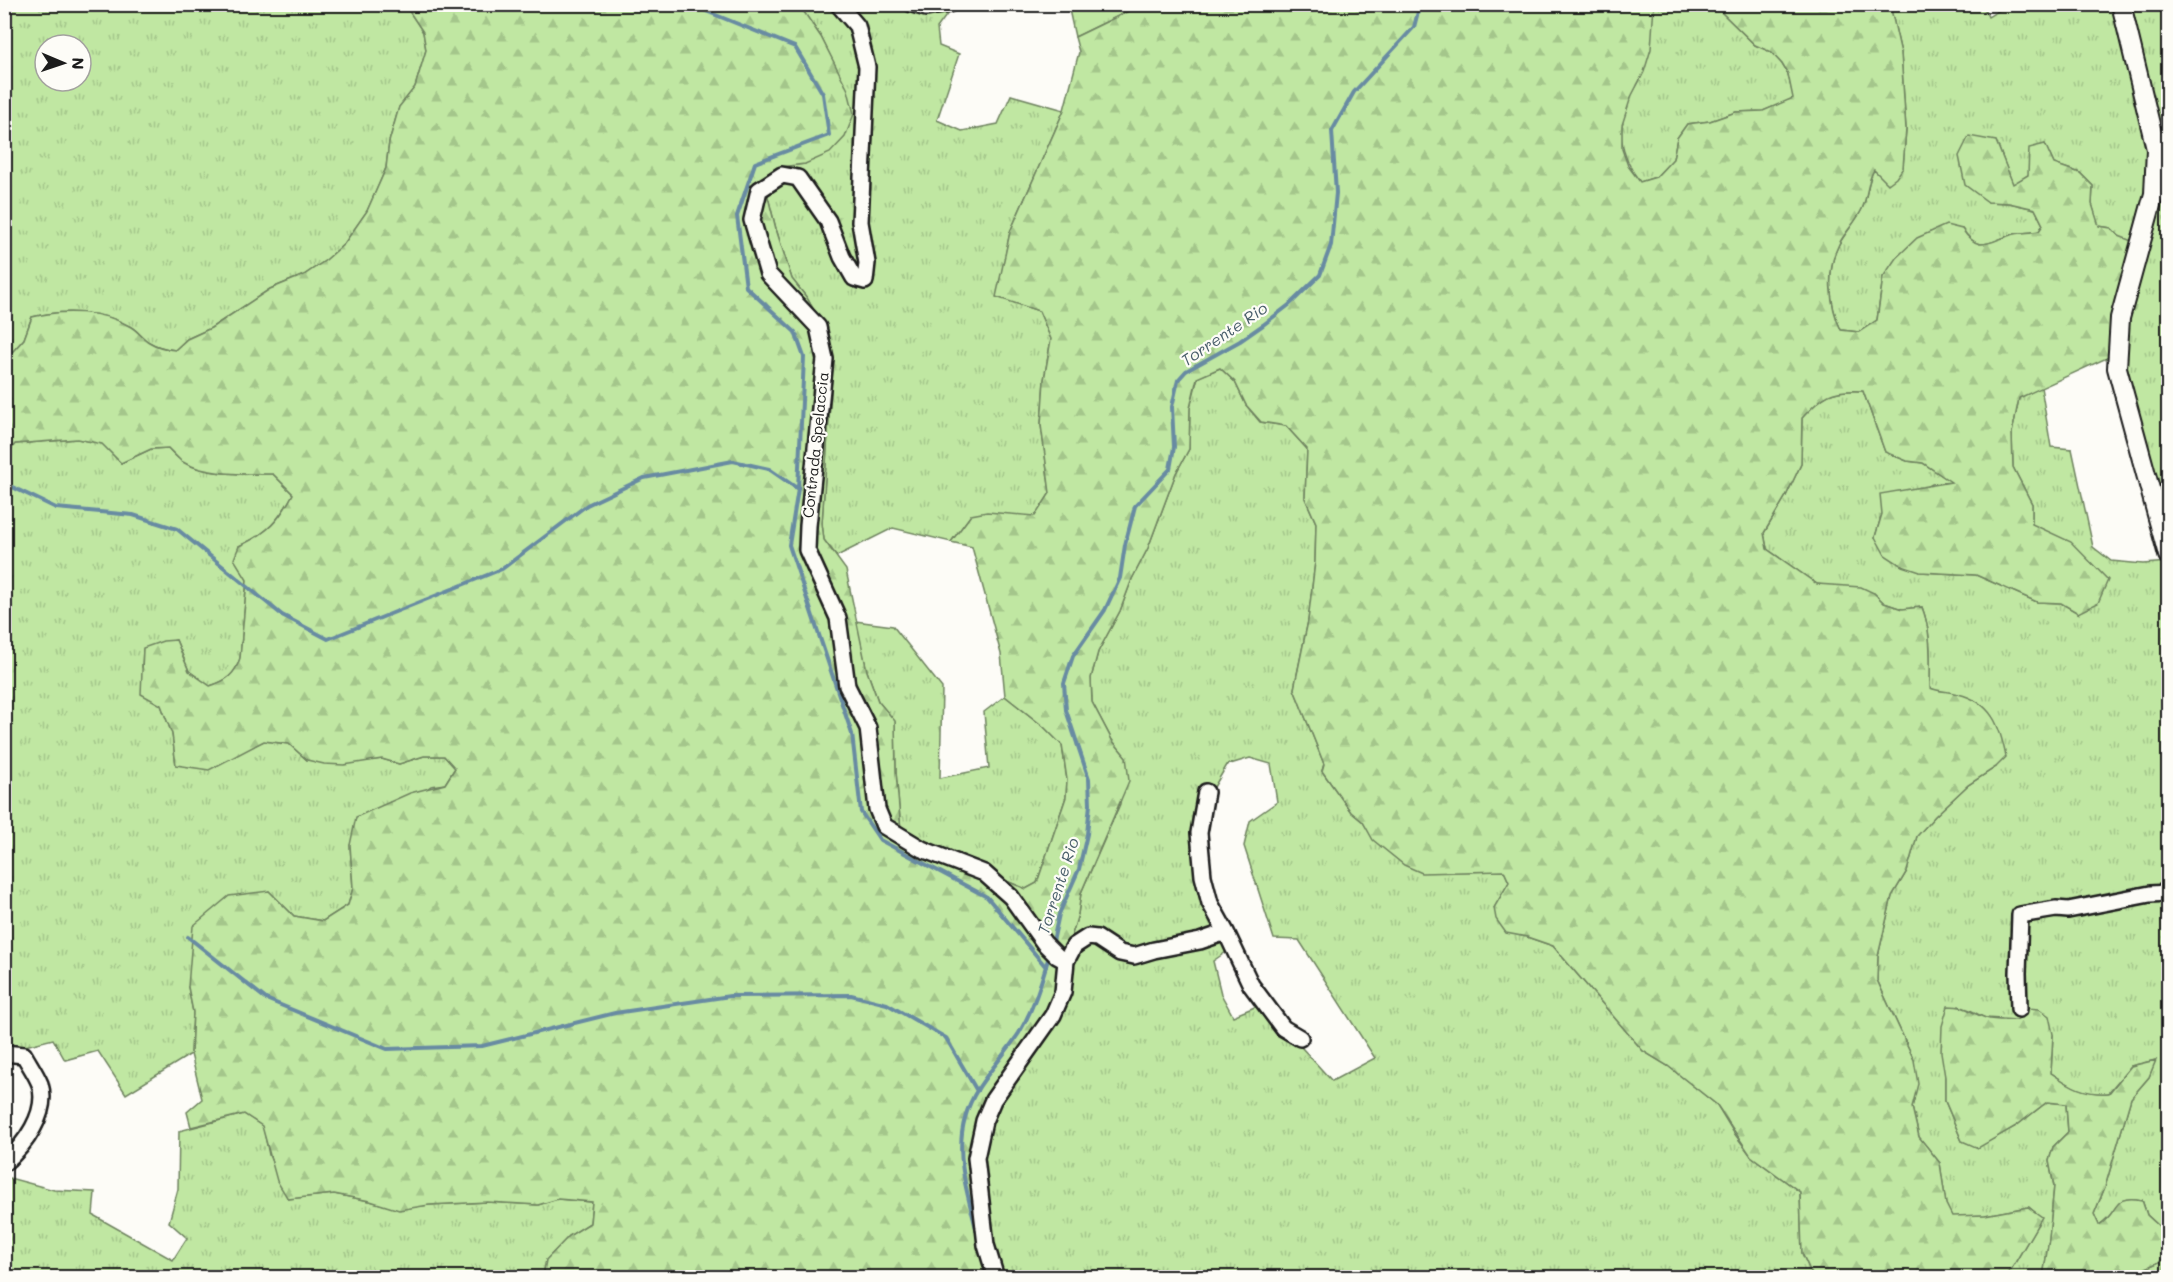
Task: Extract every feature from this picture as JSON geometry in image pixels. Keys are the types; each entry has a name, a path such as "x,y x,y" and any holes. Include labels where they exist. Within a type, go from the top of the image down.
{"street":[{"name":"Contrada Spelaccia","path":"838,4 857,26 867,67 860,222 867,264 865,281 854,278 842,257 828,221 798,178 783,174 759,190 752,220 768,274 818,327 825,359 807,550 838,618 846,686 868,728 877,809 884,826 922,849 984,873 1011,897 1044,943 1062,958"},
{"path":"912,4 926,8 949,4"},
{"path":"2121,4 2156,149 2154,194 2120,318 2117,368 2169,555"},
{"path":"1206,792 1199,833 1203,876 1210,903 1251,985 1283,1028 1300,1038"},
{"path":"2019,1009 2020,915 2056,909 2068,910 2150,894 2169,893"},
{"path":"996,1278 986,1245 976,1158 984,1121 993,1100 1053,1015 1063,992 1062,958 1080,941 1088,937 1097,938 1120,953 1134,956 1200,941 1226,932"},
{"path":"4,1053 24,1055 40,1085 41,1100 38,1116 31,1130 16,1153 4,1163"}],"green space":[{"path":"4,5 405,5 423,32 426,50 415,87 399,107 389,142 386,168 367,211 344,244 326,260 304,275 270,289 211,328 187,339 175,350 152,344 136,330 120,321 96,314 70,312 32,317 24,339 5,360"},
{"path":"405,5 791,5 804,12 821,37 848,90 854,114 845,137 830,153 805,164 780,167 764,181 792,279 807,298 827,333 832,373 822,523 824,540 846,570 867,671 878,701 895,721 901,831 921,852 962,855 1004,880 1026,889 1037,883 1066,797 1067,780 1062,745 1044,727 1005,696 1001,654 972,547 951,542 971,515 987,512 1035,516 1050,493 1041,425 1044,380 1051,339 1039,311 996,297 1010,232 1064,110 1079,52 1075,37 1141,5 1654,5 1651,49 1622,125 1622,149 1628,166 1640,182 1656,177 1673,159 1677,138 1687,124 1710,121 1736,112 1763,111 1793,98 1788,74 1782,64 1771,52 1755,45 1714,5 1890,5 1901,53 1906,129 1903,168 1888,184 1874,170 1862,209 1841,240 1835,254 1831,287 1834,310 1841,330 1859,332 1877,320 1883,277 1896,258 1917,238 1946,225 1962,229 1968,237 1979,244 1984,244 2014,234 2039,231 2043,225 2035,209 2009,203 1988,202 1965,185 1959,156 1969,136 1996,141 2013,184 2028,175 2029,148 2045,144 2054,164 2080,173 2093,186 2092,204 2099,226 2111,228 2119,236 2142,245 2120,352 2019,398 2012,433 2013,467 2032,504 2032,524 2071,542 2108,580 2098,603 2078,613 2061,603 2037,602 1976,575 1920,572 1902,566 1885,555 1875,537 1882,514 1880,494 1951,482 1923,463 1907,461 1885,452 1863,391 1843,391 1828,395 1802,418 1801,464 1786,496 1764,533 1767,549 1817,584 1861,587 1874,593 1884,603 1902,609 1922,607 1929,637 1930,688 1958,694 1979,703 1987,709 2001,735 2006,757 1996,767 1968,785 1917,836 1907,871 1892,896 1878,956 1877,980 1914,1060 1918,1084 1912,1107 1919,1137 1940,1163 1946,1204 1952,1216 1985,1215 2028,1207 2042,1217 2012,1268 2004,1277 1813,1277 1802,1253 1800,1192 1751,1156 1717,1105 1668,1066 1643,1051 1553,946 1506,933 1496,919 1494,908 1509,882 1504,871 1422,873 1404,865 1373,840 1363,822 1351,812 1322,771 1324,764 1294,689 1308,621 1315,562 1316,523 1305,498 1307,449 1286,426 1261,422 1246,405 1235,382 1220,368 1197,378 1190,408 1189,449 1176,473 1148,548 1132,579 1120,611 1098,652 1091,678 1092,702 1112,740 1126,757 1129,781 1081,893 1078,914 1059,978 1036,1042 1016,1065 972,1167 1001,1277 543,1277 546,1260 569,1236 590,1223 592,1202 558,1199 538,1205 487,1202 429,1205 399,1210 370,1201 334,1194 288,1199 277,1181 262,1126 244,1114 191,1127 187,1112 202,1099 191,1054 193,1012 188,987 193,926 229,896 269,891 294,916 323,921 348,905 353,888 350,845 356,817 410,793 445,784 455,768 444,756 424,756 399,764 382,759 344,765 324,764 307,760 289,744 264,741 209,770 176,765 172,734 161,705 141,694 143,648 163,641 176,640 189,671 210,686 221,682 233,673 240,658 247,580 234,559 239,546 272,525 283,512 293,494 273,474 213,472 190,466 181,461 168,448 151,449 121,463 102,444 77,439 15,444 5,457 5,360 24,339 32,317 70,312 96,314 120,321 136,330 152,344 175,350 187,339 211,328 270,289 304,275 326,260 344,244 367,211 386,168 389,142 399,107 415,87 426,50 423,32"},
{"path":"791,5 954,5 937,28 939,46 959,54 937,120 962,131 998,124 1011,95 1064,110 1010,232 997,297 1039,311 1051,339 1044,380 1041,425 1050,493 1036,517 971,515 951,542 893,528 837,556 824,540 822,523 832,373 827,334 807,298 792,279 764,181 780,167 805,164 834,64 821,37 804,12"},
{"path":"1068,5 1141,5 1075,37"},
{"path":"1654,5 1714,5 1755,45 1771,52 1782,64 1788,74 1794,99 1763,111 1736,112 1710,121 1687,124 1677,138 1673,159 1656,177 1640,182 1627,161 1622,129 1627,106 1644,69"},
{"path":"1890,5 1983,5 1988,17 2008,5 2168,5 2168,553 2120,352 2119,236 2111,228 2098,226 2092,204 2093,186 2080,173 2054,164 2045,145 2028,175 2013,185 1996,141 1988,202 2009,203 2035,209 2043,225 2039,231 2014,234 1990,243 1979,244 1968,237 1962,229 1883,277 1877,320 1859,332 1841,330 1834,310 1831,287 1835,254 1862,209 1874,169 1903,168 1906,129 1901,53"},
{"path":"1220,368 1235,382 1246,405 1260,422 1286,426 1307,449 1305,498 1316,523 1315,562 1308,621 1294,689 1324,764 1322,771 1351,812 1363,822 1374,840 1444,872 1504,871 1509,882 1494,908 1506,932 1553,946 1643,1051 1668,1066 1717,1105 1751,1156 1800,1192 1802,1253 1813,1277 1001,1277 986,1219 978,1132 1048,1006 1078,914 1081,893 1120,804 1126,757 1112,740 1092,702 1091,678 1098,652 1120,611 1132,579 1148,548 1176,473 1189,449 1190,408 1198,377","holes":["1250,758 1271,764 1277,802 1250,821 1244,846 1274,939 1299,940 1375,1058 1332,1081 1262,1004 1233,1016 1221,994 1213,961 1229,950 1202,846 1204,804 1227,765"]},
{"path":"2041,387 2051,447 2072,449 2093,547 2111,561 2143,564 2168,562 2168,1221 2160,1227 2147,1215 2142,1200 2132,1199 2120,1202 2099,1225 2094,1214 2105,1187 2131,1098 2149,1077 2155,1060 2131,1066 2108,1093 2091,1093 2071,1086 2051,1073 2053,1035 2028,1008 2017,1020 1985,1018 1959,1006 1945,1077 1945,1101 1962,1141 1978,1147 2016,1126 2047,1102 2066,1104 2068,1132 2053,1147 2049,1161 2054,1186 2043,1277 2004,1277 2012,1268 2041,1218 2029,1207 1985,1215 1952,1217 1946,1205 1940,1163 1919,1137 1912,1107 1914,1060 1877,980 1878,956 1892,896 1907,871 1917,836 1968,785 1996,767 1958,694 1942,693 1930,688 1929,637 1922,607 1902,609 1884,603 1874,593 1817,584 1767,549 1764,533 1786,496 1801,464 1802,418 1828,395 1843,391 1863,391 1885,452 1907,461 1923,463 1952,482 1932,484 1882,514 1875,537 1920,572 1976,575 2037,602 2061,603 2078,613 2032,524 2032,504 2013,467 2012,433 2019,398"},
{"path":"77,439 102,443 121,463 151,449 168,448 176,457 191,466 214,472 273,474 293,494 283,511 265,531 239,546 247,579 240,659 233,673 221,682 210,686 189,671 176,640 143,649 142,667 161,705 172,734 176,765 251,747 264,741 289,744 307,760 382,759 399,764 424,756 444,756 455,768 445,784 431,786 350,845 353,888 348,905 323,921 294,916 269,891 188,987 193,1012 191,1054 126,1094 98,1051 65,1060 53,1039 5,1051 5,457 15,444"},
{"path":"855,621 893,626 942,688 940,778 989,768 984,712 1005,696 1044,727 1062,745 1067,780 1066,797 1037,883 1026,889 1004,880 983,866 921,852 901,831 895,722 878,701 867,671"},
{"path":"1948,1006 1961,1007 1990,1019 2001,1020 2017,1020 2027,1008 2039,1009 2049,1016 2053,1034 2051,1073 2071,1086 2092,1093 2109,1093 2131,1066 2156,1060 2149,1077 2131,1098 2105,1187 2094,1214 2099,1225 2120,1202 2132,1199 2142,1200 2147,1215 2160,1227 2168,1221 2168,1258 2146,1268 2134,1277 2043,1277 2054,1186 2049,1161 2053,1147 2068,1132 2066,1104 2047,1102 2016,1126 1978,1148 1962,1141 1945,1101 1945,1077 1941,1052 1942,1026"},
{"path":"244,1114 263,1126 269,1155 288,1199 334,1194 399,1209 487,1202 538,1205 557,1199 592,1202 590,1223 569,1236 546,1260 543,1277 5,1278 4,1179 6,1177 54,1190 95,1192 93,1215 173,1260 187,1238 169,1222 178,1189 179,1131"},
{"path":"2168,1258 2168,1277 2134,1278 2146,1268"}],"waterway":[{"path":"696,4 701,9 795,47 823,94 829,135 755,163 737,216 746,287 795,332 804,357 798,489 789,545 852,734 861,812 880,840 987,897 1046,967"},
{"name":"Torrente Rio","path":"1052,946 1059,914 1079,869 1087,834 1090,804 1089,779 1066,710 1064,683 1073,656 1105,610 1120,578 1125,545 1135,506 1170,469 1174,447 1172,407 1178,380 1186,371 1240,341 1263,325 1289,305 1320,275 1331,245 1336,193 1332,131 1354,92 1414,27 1420,4"},
{"path":"6,484 56,508 133,515 177,529 282,615 328,639 502,569 587,505 644,478 733,461 769,469 798,489"},
{"path":"188,937 266,999 387,1049 482,1046 615,1013 730,996 851,995 887,1004 946,1038 977,1091"},
{"name":"Torrente Rio","path":"978,1236 962,1162 962,1132 965,1118 981,1084 1024,1024 1037,995 1049,956"}]}
